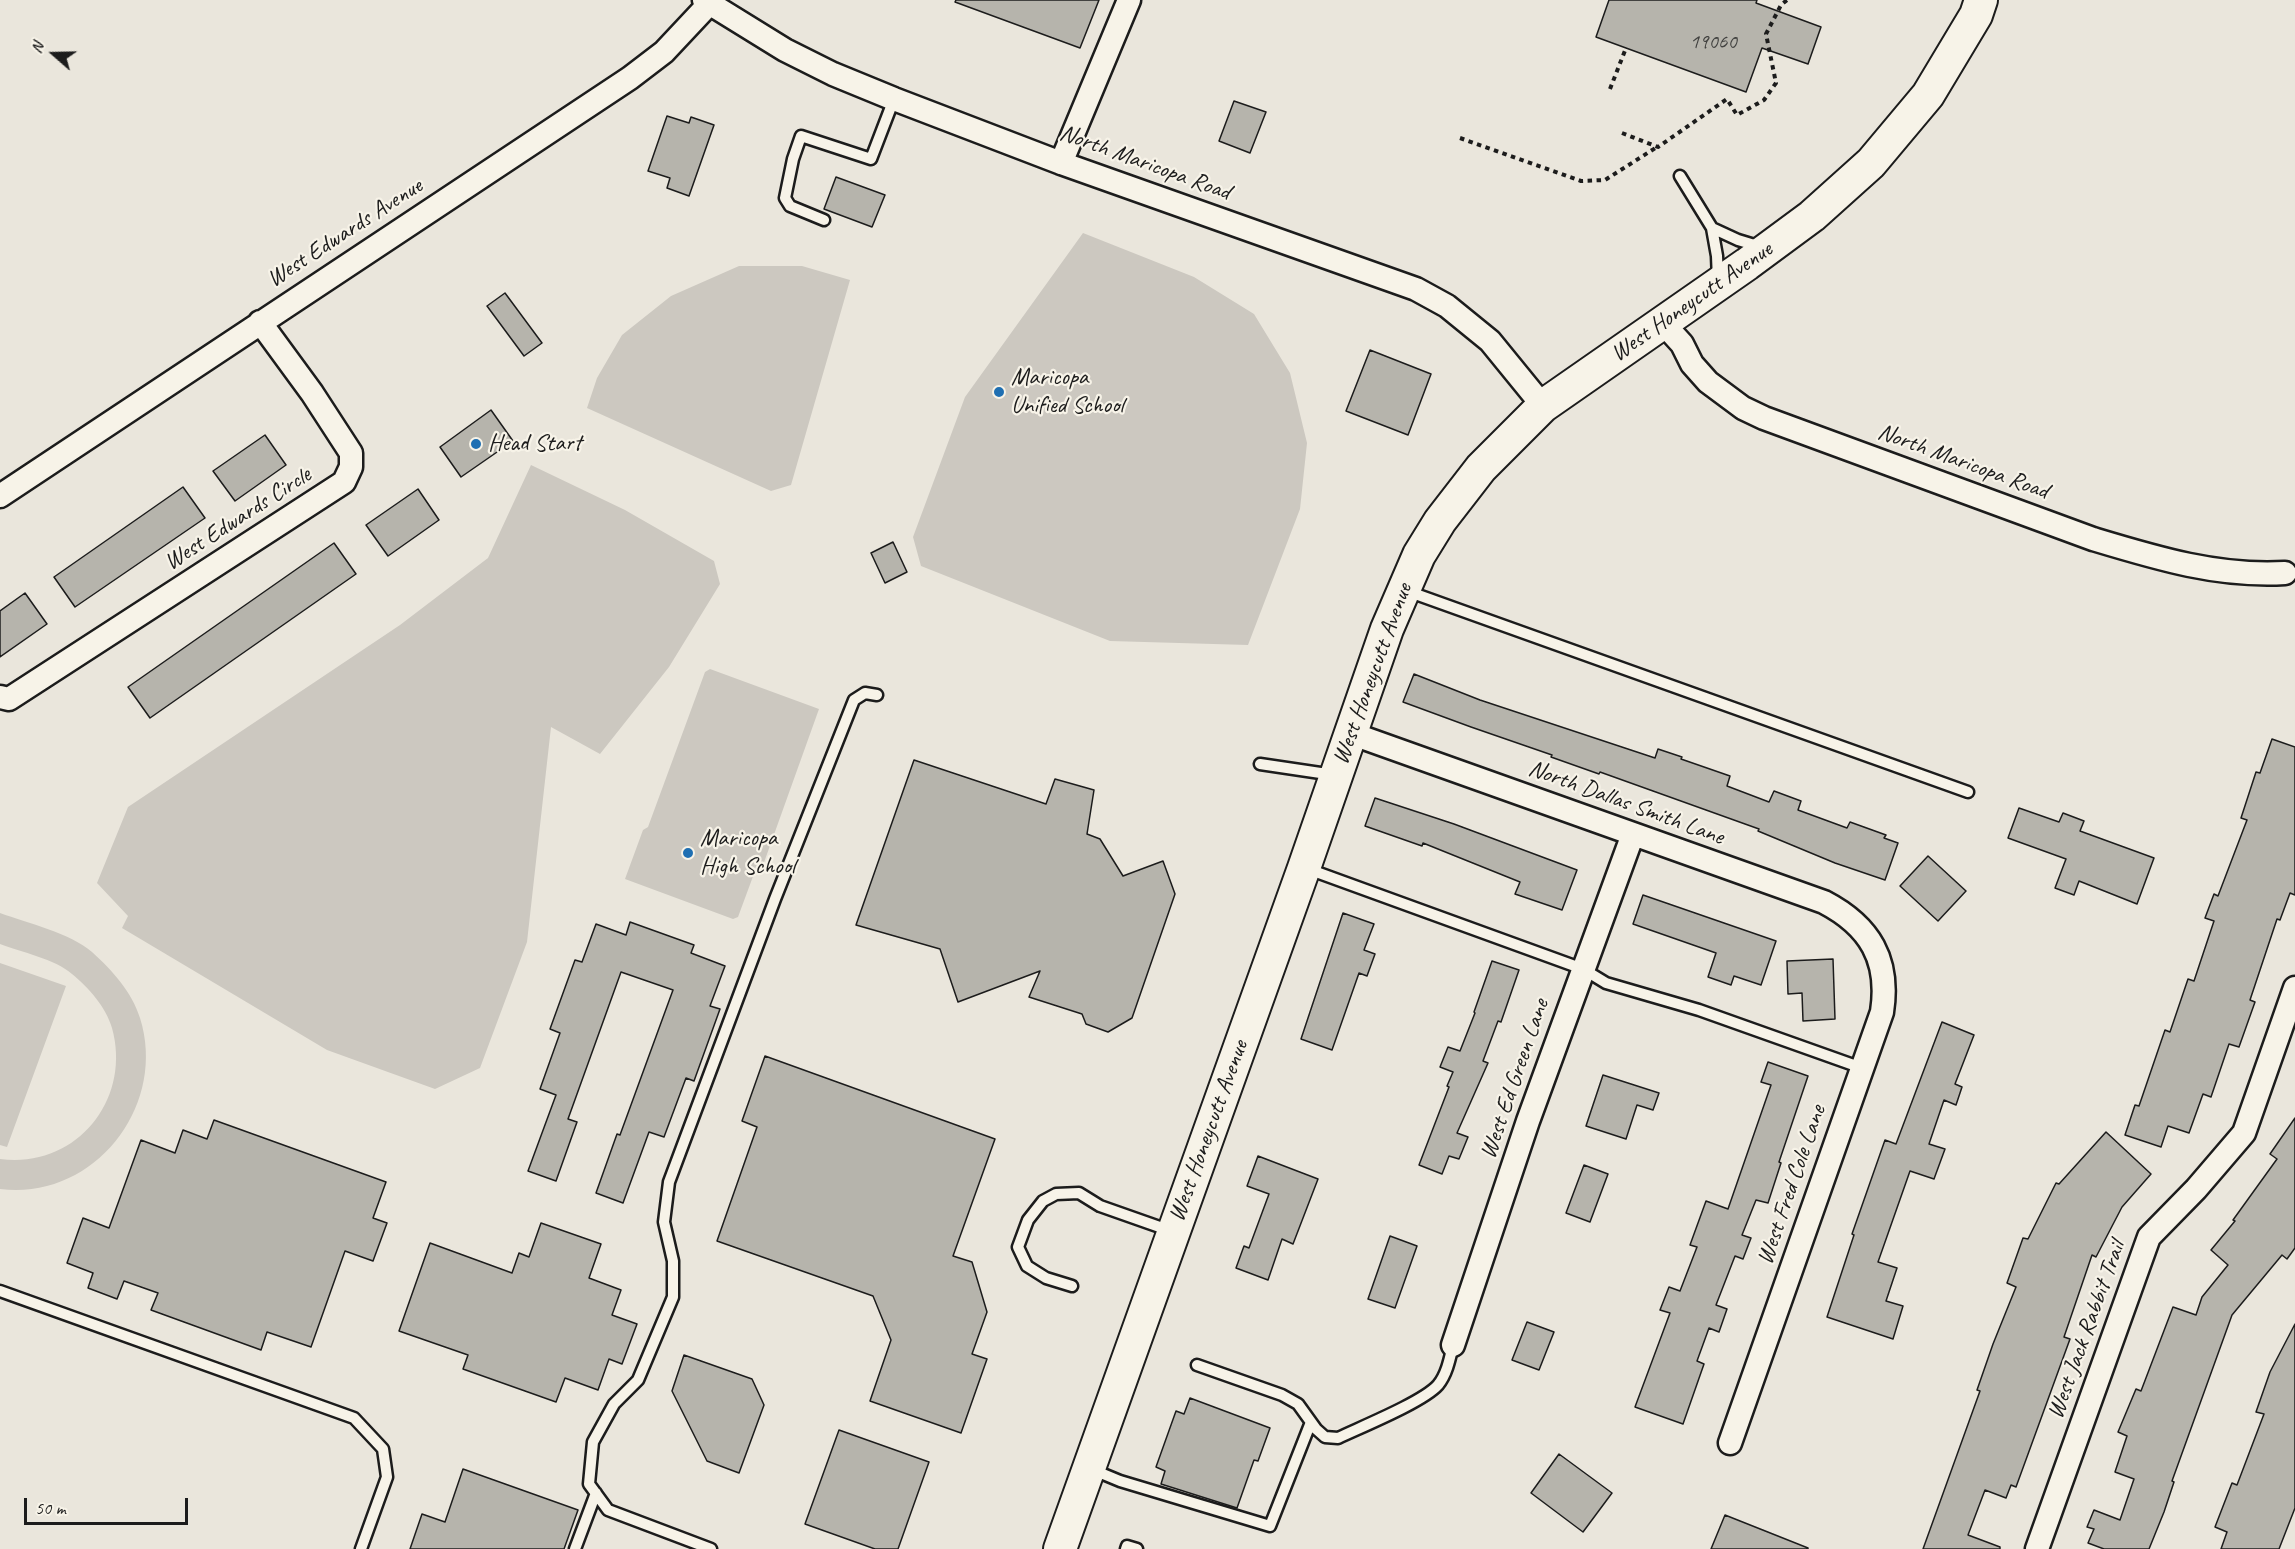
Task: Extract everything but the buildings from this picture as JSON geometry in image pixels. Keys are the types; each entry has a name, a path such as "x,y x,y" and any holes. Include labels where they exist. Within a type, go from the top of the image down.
{"street":[{"path":"1061,163 1129,0"},
{"name":"West Honeycutt Avenue","path":"1060,1549 1172,1232 1305,868 1386,629 1419,555 1460,493 1481,468 1543,406 1718,285 1812,216 1871,164 1900,131 1940,77 1976,15 1981,0"},
{"name":"North Maricopa Road","path":"708,1 785,50 894,99 1061,163 1416,289 1447,306 1490,341 1543,406"},
{"name":"West Edwards Avenue","path":"0,496 260,321 630,78 664,52 708,1"},
{"name":"West Edwards Circle","path":"0,697 9,699 344,482 351,467 351,453 312,393 260,321"},
{"name":"North Maricopa Road","path":"1662,322 1682,344 1692,364 1708,381 1743,408 1764,418 2125,549 2225,573 2285,573"},
{"name":"North Dallas Smith Lane","path":"1350,733 1824,902 1854,921 1872,943"},
{"name":"West Ed Green Lane","path":"1453,1345 1528,1121 1632,834"},
{"name":"West Fred Cole Lane","path":"1730,1443 1882,1012 1885,994 1882,972 1872,943"},
{"name":"West Jack Rabbit Trail","path":"2037,1549 2149,1237 2196,1189 2244,1133 2295,988"}],"lane":[{"path":"824,220 790,206 784,198 801,136 871,159 894,99"},
{"path":"1680,176 1712,228 1717,256 1718,285"},
{"path":"1712,228 1738,240 1767,249"},
{"path":"1404,590 1968,792"},
{"path":"711,1549 608,1510 589,1484 593,1442 614,1404 638,1380 673,1297 673,1261 664,1222 669,1182 771,910 854,700 865,693 876,695"},
{"path":"1260,764 1336,775"},
{"path":"1305,868 1583,969 1606,983 1699,1010 1862,1068"},
{"path":"1072,1286 1046,1278 1027,1266 1018,1247 1028,1220 1043,1201 1056,1194 1079,1193 1100,1206 1172,1232"},
{"path":"0,1291 354,1418 383,1449 387,1477 362,1549"},
{"path":"1197,1365 1282,1395 1298,1404 1325,1437 1338,1438 1415,1401 1438,1385 1453,1345"},
{"path":"1089,1468 1120,1481 1270,1526 1311,1422"},
{"path":"575,1549 596,1493"},
{"path":"1126,1549 1127,1546 1137,1549"}],"path":[{"path":"1460,138 1581,181 1605,180 1658,147 1727,99 1737,115 1764,100 1776,83 1766,34 1781,5 1787,0"},
{"path":"1610,89 1626,48"},
{"path":"1622,133 1658,147"}],"shaded area":[{"path":"1083,233 1194,277 1254,314 1290,373 1307,443 1300,509 1248,645 1110,641 921,566 913,537 965,397"},
{"path":"739,266 802,266 850,280 791,485 771,491 587,408 597,378 622,335 671,296"},
{"path":"531,465 625,510 714,561 720,584 669,667 600,754 551,727 527,942 480,1068 435,1089 327,1050 122,928 128,916 97,883 128,807 400,625 488,558"},
{"path":"710,669 819,709 762,868 755,871 738,917 733,919 625,879 643,830 648,827 705,672"},
{"path":"0,913 72,939 92,952 114,974 132,999 140,1018 146,1051 143,1084 133,1114 115,1141 93,1164 65,1180 34,1189 0,1189 0,1159 27,1159 52,1153 74,1141 92,1124 105,1104 114,1080 116,1055 112,1028 96,998 65,969 47,960 0,944"},
{"path":"0,963 66,986 7,1147 0,1145"}],"place":[{"name":"Maricopa Unified School","path":"999,392"},
{"name":"Head Start","path":"476,444"},
{"name":"Maricopa High School","path":"688,853"}]}
